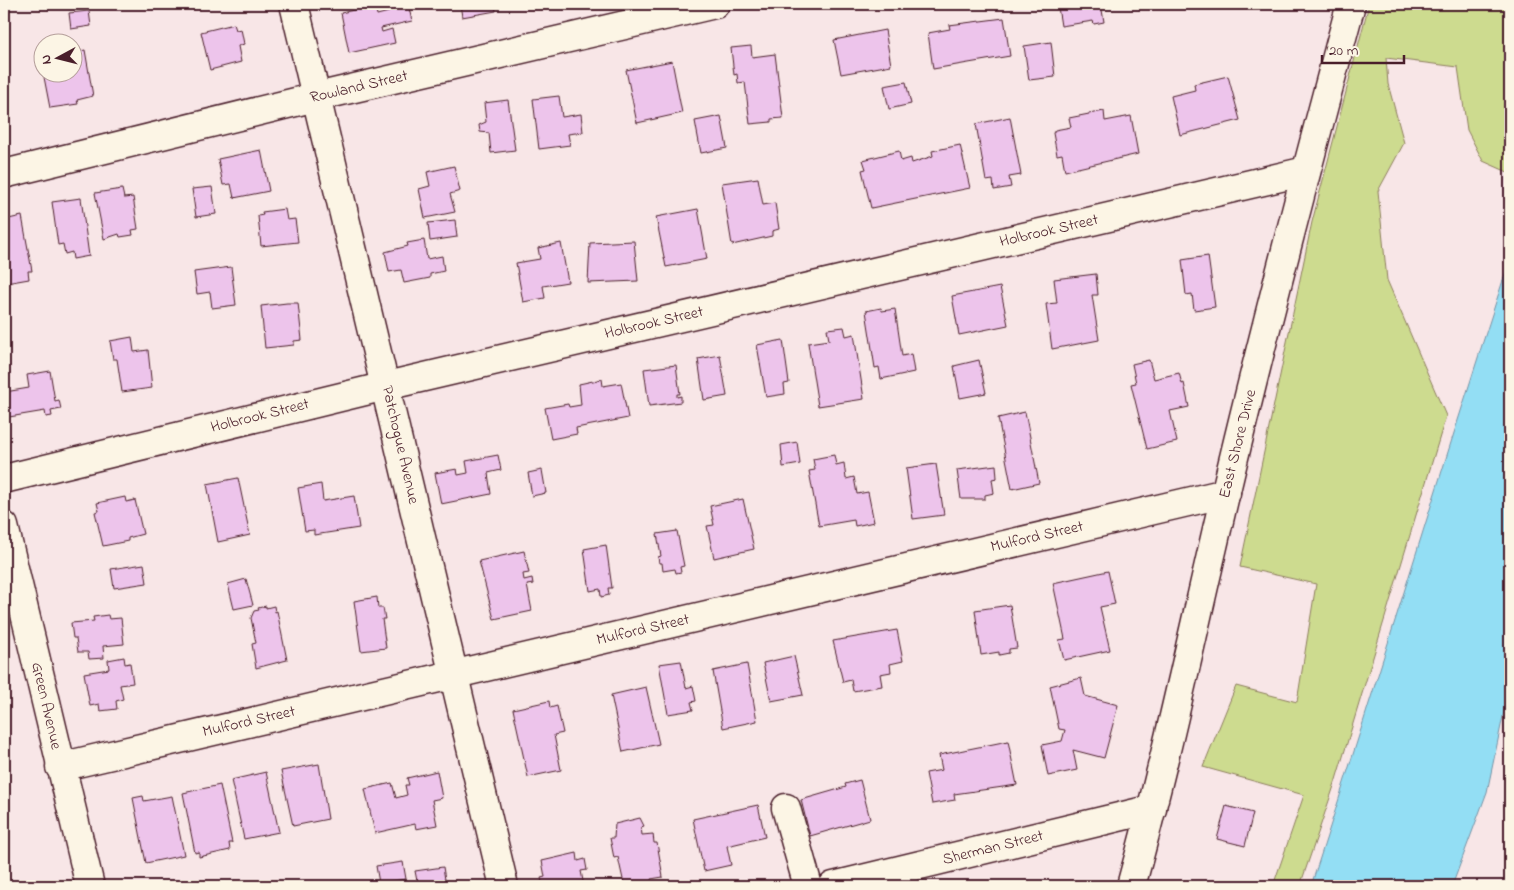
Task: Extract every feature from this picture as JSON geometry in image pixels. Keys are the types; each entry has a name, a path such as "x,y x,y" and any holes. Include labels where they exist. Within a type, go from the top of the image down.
{"street":[{"name":"Patchogue Avenue","path":"294,4 504,886"},
{"name":"Rowland Street","path":"4,174 715,4"},
{"name":"East Shore Drive","path":"1131,886 1152,809 1226,493 1306,171 1351,4"},
{"name":"Holbrook Street","path":"4,479 386,386 1306,171"},
{"name":"Mulford Street","path":"60,767 1226,493"},
{"name":"Green Avenue","path":"4,526 14,617 60,767 90,886"},
{"path":"786,808 808,886"},
{"name":"Sherman Street","path":"833,886 1152,809"}],"green space":[{"path":"1369,4 1510,4 1510,173 1483,161 1467,130 1458,67 1386,58 1388,84 1404,143 1378,191 1387,280 1446,416 1335,783 1300,886 1273,886 1304,795 1203,767 1236,686 1297,702 1316,584 1240,567 1312,222"}],"water":[{"path":"1510,249 1510,683 1487,792 1452,886 1311,886 1506,271"}],"building":[{"path":"388,4 408,4 412,21 381,28 382,32 392,29 395,43 349,53 341,13 375,5 377,15 389,12"},
{"path":"460,4 495,4 496,11 462,17"},
{"path":"1054,4 1101,4 1104,22 1094,24 1093,21 1061,26 1058,7 1055,8"},
{"path":"89,11 91,26 71,29 69,13"},
{"path":"1004,18 1010,56 933,69 928,33 950,29 949,25"},
{"path":"234,24 236,30 241,29 244,44 238,46 241,62 210,70 201,32"},
{"path":"885,30 891,65 841,74 834,40"},
{"path":"1051,42 1055,77 1029,80 1024,46"},
{"path":"751,46 752,57 775,54 783,118 771,119 771,122 750,124 745,82 738,83 737,74 734,75 731,48"},
{"path":"85,50 93,96 77,100 78,104 50,108 45,82 82,82 82,51"},
{"path":"672,61 682,113 637,123 626,70"},
{"path":"1228,76 1240,120 1180,135 1171,96 1195,90 1194,84"},
{"path":"906,82 911,104 889,109 884,86"},
{"path":"559,96 562,117 581,114 583,132 568,134 570,145 539,149 533,99"},
{"path":"508,100 515,150 491,153 489,133 480,132 479,125 486,122 484,103"},
{"path":"1104,111 1105,121 1131,116 1138,154 1065,171 1062,154 1057,155 1053,133 1055,130 1071,127 1069,118"},
{"path":"721,116 727,148 701,153 695,121"},
{"path":"1010,117 1021,175 1009,177 1011,187 994,190 993,180 986,181 976,124"},
{"path":"960,145 970,188 871,208 862,170 866,169 863,160 899,151 901,161 911,158 912,163 933,156 932,151"},
{"path":"261,150 269,191 234,198 231,184 223,185 218,159"},
{"path":"454,166 460,191 450,194 455,212 425,218 419,189 430,186 427,172"},
{"path":"758,178 763,205 775,203 779,229 772,231 772,236 732,245 722,183"},
{"path":"212,187 216,214 196,217 192,189"},
{"path":"122,189 124,198 133,197 138,229 132,230 133,235 120,237 119,234 104,239 95,193"},
{"path":"81,198 89,256 73,259 72,252 65,254 63,244 58,245 52,202"},
{"path":"285,209 287,220 295,219 298,242 261,246 258,216 263,215 262,212"},
{"path":"698,209 707,259 666,267 656,217"},
{"path":"22,216 32,271 28,271 29,279 6,283 4,278 4,220"},
{"path":"455,220 457,237 430,241 428,223"},
{"path":"424,240 427,259 442,256 444,271 430,274 430,278 404,283 401,270 389,272 385,252 408,246 407,243"},
{"path":"634,241 638,281 588,283 590,243"},
{"path":"561,243 568,282 543,286 545,298 523,302 516,263 540,259 538,248"},
{"path":"1208,256 1215,307 1194,310 1192,294 1186,295 1182,260"},
{"path":"231,267 236,305 212,308 210,292 197,294 194,272"},
{"path":"1096,274 1098,295 1092,295 1099,340 1052,349 1046,304 1057,303 1054,279"},
{"path":"1000,287 1008,325 959,335 952,296"},
{"path":"298,303 302,340 294,341 294,345 265,348 261,306"},
{"path":"881,308 882,311 895,309 902,356 911,354 914,372 881,379 879,367 875,368 866,311"},
{"path":"844,327 846,336 854,334 864,399 818,406 808,343 829,340 827,329"},
{"path":"132,337 134,352 148,350 152,388 122,392 117,359 113,359 110,341"},
{"path":"783,340 789,383 784,384 785,394 766,397 757,345"},
{"path":"720,355 727,396 704,400 698,359"},
{"path":"979,360 986,393 960,398 954,366"},
{"path":"1149,360 1154,379 1179,373 1182,384 1184,383 1189,407 1170,411 1177,442 1147,449 1131,384 1136,383 1132,364"},
{"path":"676,365 680,394 677,394 677,397 681,396 681,402 649,406 644,369"},
{"path":"50,371 55,401 59,400 61,409 51,411 52,416 46,417 45,411 9,417 5,392 29,388 27,375"},
{"path":"602,379 603,386 621,383 628,418 576,428 577,434 551,439 545,408 568,404 569,407 581,405 579,384"},
{"path":"1025,412 1039,483 1012,489 998,418"},
{"path":"797,442 800,464 783,467 781,445"},
{"path":"498,455 501,470 488,473 491,494 441,504 435,473 457,469 458,475 468,473 466,461"},
{"path":"834,455 836,465 844,463 846,479 854,477 857,494 868,492 874,522 855,526 854,520 819,526 809,471 815,470 813,459"},
{"path":"936,464 944,515 913,519 906,468"},
{"path":"996,465 997,478 992,479 994,493 985,495 985,499 961,499 957,470"},
{"path":"542,470 546,493 532,496 528,473"},
{"path":"238,478 250,535 218,542 207,484"},
{"path":"321,484 323,501 354,496 359,528 314,535 314,530 305,531 298,488"},
{"path":"125,497 126,502 135,500 143,534 128,538 128,541 103,546 95,512 99,511 97,503"},
{"path":"743,499 754,549 714,558 707,526 714,525 710,506"},
{"path":"677,531 684,566 680,567 681,572 676,573 675,569 663,571 662,563 659,563 658,557 661,556 657,534"},
{"path":"606,545 612,588 608,588 609,595 601,597 600,589 590,591 584,549"},
{"path":"524,551 529,573 523,574 524,580 532,578 533,584 527,585 532,611 494,619 479,561"},
{"path":"144,564 147,583 114,588 111,569"},
{"path":"1108,571 1115,604 1100,607 1110,650 1064,660 1059,640 1065,639 1053,583"},
{"path":"246,579 253,605 234,609 228,584"},
{"path":"377,597 378,608 383,608 385,619 382,619 386,648 361,651 354,601"},
{"path":"1010,605 1017,648 1009,649 1009,653 999,655 999,652 981,655 975,610"},
{"path":"266,606 266,608 274,606 275,612 277,611 287,660 256,668 252,644 256,643 251,618 254,611"},
{"path":"108,615 109,619 121,618 124,644 103,646 104,658 89,659 88,652 78,652 76,638 73,638 71,623 94,621 93,617"},
{"path":"897,630 903,661 890,664 891,672 880,674 882,686 853,691 851,680 843,682 833,641"},
{"path":"794,656 803,695 771,701 763,663"},
{"path":"124,657 125,664 130,663 133,683 120,685 123,699 116,701 117,709 100,711 99,704 90,706 84,673 109,669 108,660"},
{"path":"681,661 686,688 693,686 696,701 691,702 693,710 668,714 659,664"},
{"path":"747,664 757,721 723,728 713,671"},
{"path":"1081,678 1085,696 1118,705 1104,758 1073,750 1077,770 1048,776 1042,745 1062,741 1065,730 1059,729 1050,686"},
{"path":"646,687 659,744 623,752 611,695"},
{"path":"549,701 550,708 557,706 563,733 554,735 561,770 528,777 513,709"},
{"path":"1008,741 1017,785 954,794 955,800 932,804 926,773 942,770 939,755"},
{"path":"319,764 328,819 293,826 281,771"},
{"path":"437,771 442,798 432,800 437,825 416,829 415,824 375,833 365,789 392,783 396,798 407,795 405,785 409,785 407,778"},
{"path":"266,772 279,832 244,839 231,780"},
{"path":"860,780 870,819 810,836 801,800 846,787 845,784"},
{"path":"220,785 232,843 229,843 230,850 199,857 199,852 195,853 183,793"},
{"path":"143,796 144,801 172,796 184,855 146,863 133,798"},
{"path":"758,805 765,837 727,846 731,865 704,871 693,819"},
{"path":"1226,806 1253,813 1245,846 1217,839"},
{"path":"640,818 644,826 641,827 642,835 653,834 654,843 657,843 663,877 651,879 652,886 628,886 624,884 618,857 614,858 610,838 614,838 615,824"},
{"path":"577,853 578,861 585,859 587,870 581,871 584,886 543,886 541,878 545,877 542,861"},
{"path":"4,857 7,874 4,874"},
{"path":"403,862 406,879 379,883 376,866"},
{"path":"443,867 446,886 418,886 415,871"}]}
